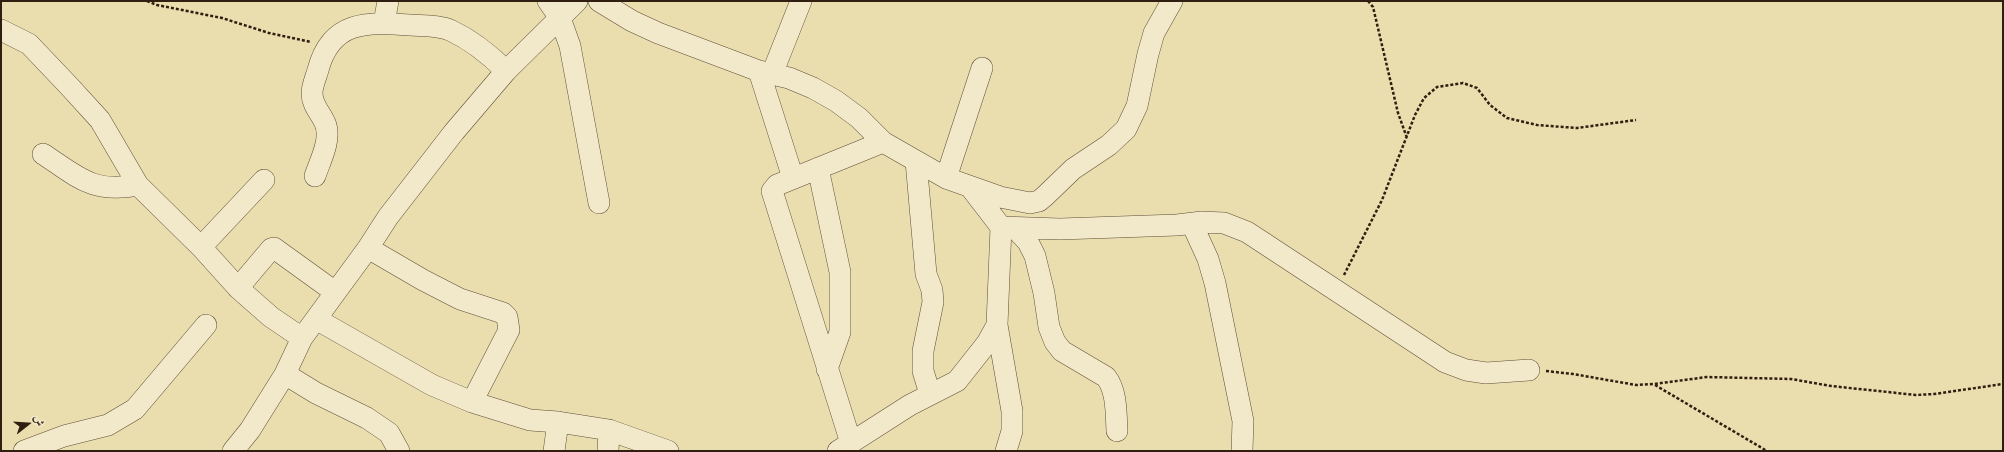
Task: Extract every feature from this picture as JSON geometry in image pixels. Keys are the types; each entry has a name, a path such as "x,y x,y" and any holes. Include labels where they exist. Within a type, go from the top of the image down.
{"street":[{"path":"384,23 388,1"},
{"path":"548,1 560,18 570,46 599,203"},
{"path":"233,451 250,430 285,374 302,338 368,248 388,217 454,132 506,71 577,1"},
{"path":"600,1 632,21 658,33 813,88 836,101 858,118 883,142 946,178 971,188 1030,203 1039,201 1073,169 1118,137 1126,129 1135,112 1154,33 1172,1"},
{"path":"793,178 766,72 801,1"},
{"path":"315,176 328,137 325,123 316,109 312,93 326,47 339,34 353,27 384,23 438,27 451,31 489,54 506,71"},
{"path":"1,30 29,44 100,120 138,185 200,247 238,288 271,317 302,338"},
{"path":"946,178 982,68"},
{"path":"883,142 777,185 772,191 827,369 844,447 897,413 930,394 957,381 987,343 997,325"},
{"path":"43,154 85,182 106,188 122,188 138,185"},
{"path":"916,161 926,274 932,290 933,302 923,351 923,371 930,394"},
{"path":"818,168 840,272 840,332 827,369"},
{"path":"200,247 264,180"},
{"path":"971,188 1008,228 1028,242 1035,256 1044,293 1049,327 1055,342 1062,351 1106,377 1111,383 1117,431"},
{"path":"1008,228 1060,229 1192,224 1202,222 1224,223 1246,232 1445,362 1466,370 1486,373 1529,370"},
{"path":"1192,224 1208,259 1215,283 1243,421 1242,451"},
{"path":"1006,451 1012,431 1012,411 997,325 1008,228"},
{"path":"238,288 271,249 274,248 335,292"},
{"path":"368,248 423,280 460,299 502,313 507,317 509,330 472,402"},
{"path":"316,319 432,386 472,402 530,420 558,422 609,430 668,451"},
{"path":"24,451 64,436 108,426 135,409 206,325"},
{"path":"285,374 316,393 367,418 389,433 399,451"},
{"path":"554,451 558,422"},
{"path":"250,430 250,451"},
{"path":"608,451 609,430"}],"path":[{"path":"148,1 156,5 222,18 269,33 309,41 326,47"},
{"path":"1368,1 1373,7 1398,113 1407,138"},
{"path":"1336,292 1379,206 1415,115 1424,98 1437,87 1463,83 1477,88 1490,105 1507,118 1537,125 1577,128 1636,120"},
{"path":"1529,370 1573,374 1636,385 1707,377 1777,379 1916,395 1934,394 2003,384"},
{"path":"1654,384 1767,451"}]}
